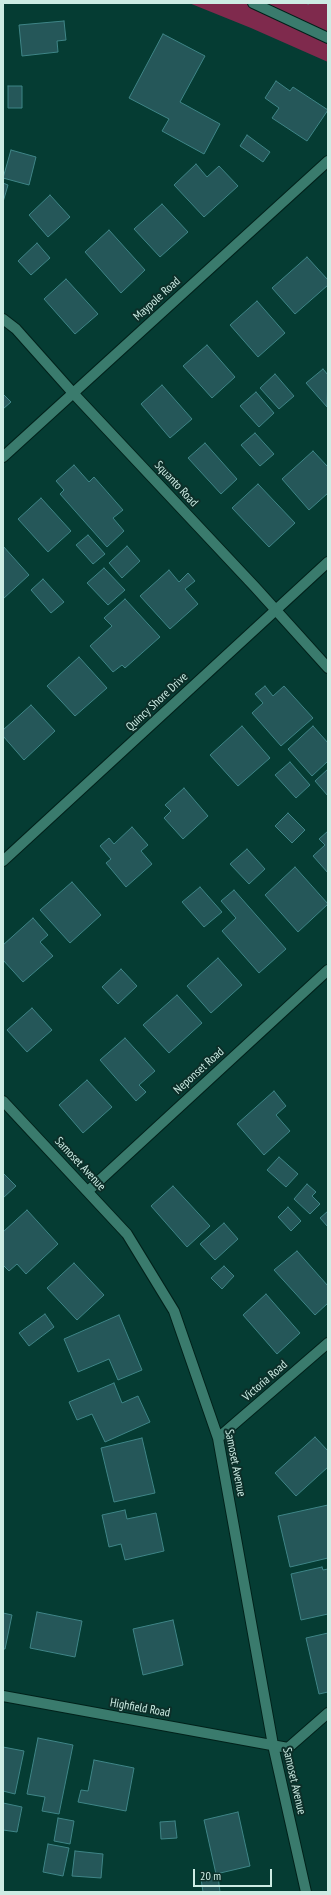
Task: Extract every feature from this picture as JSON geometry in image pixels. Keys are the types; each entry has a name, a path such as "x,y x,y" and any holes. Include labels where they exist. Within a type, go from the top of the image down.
{"street":[{"path":"253,3 328,38"},
{"name":"Maypole Road","path":"3,457 328,161"},
{"name":"Squanto Road","path":"3,319 16,329 73,393 276,610 328,668"},
{"name":"Quincy Shore Drive","path":"3,861 328,562"},
{"name":"Neponset Road","path":"88,1190 328,970"},
{"name":"Samoset Avenue","path":"3,1101 88,1190 126,1234 174,1311 218,1438 273,1745 306,1892"},
{"name":"Victoria Road","path":"218,1438 328,1343"},
{"name":"Highfield Road","path":"3,1696 288,1748 328,1713"}],"shaded area":[{"path":"189,3 328,3 328,62 251,28"}],"building":[{"path":"64,21 66,40 57,41 58,52 22,56 19,25"},
{"path":"163,34 205,56 180,102 220,124 204,154 162,131 169,119 129,98"},
{"path":"276,81 290,91 293,87 328,110 307,141 272,118 279,108 265,98"},
{"path":"8,86 22,86 22,108 8,108"},
{"path":"247,135 270,152 263,162 240,146"},
{"path":"11,150 36,157 29,185 3,178"},
{"path":"196,164 207,177 219,166 238,186 204,217 174,185"},
{"path":"3,183 8,185 3,202"},
{"path":"50,195 70,217 48,237 29,215"},
{"path":"162,204 188,232 160,257 134,229"},
{"path":"109,230 145,270 121,293 85,252"},
{"path":"37,243 50,258 31,275 18,261"},
{"path":"307,257 328,280 328,285 295,314 272,288"},
{"path":"66,279 98,314 75,334 44,299"},
{"path":"257,301 285,333 258,357 230,325"},
{"path":"207,345 235,377 212,398 183,366"},
{"path":"323,369 328,375 327,407 306,383"},
{"path":"275,374 294,396 279,409 260,388"},
{"path":"162,385 192,419 170,438 141,404"},
{"path":"256,392 274,413 259,427 240,406"},
{"path":"3,394 11,402 3,409"},
{"path":"255,433 274,454 260,466 241,445"},
{"path":"205,443 237,479 221,494 188,458"},
{"path":"313,451 328,467 328,493 309,510 282,479"},
{"path":"74,465 89,482 94,477 123,510 113,518 124,531 107,547 60,494 64,490 56,481"},
{"path":"258,484 295,523 269,547 232,508"},
{"path":"41,498 71,531 48,552 18,519"},
{"path":"88,535 105,554 93,564 76,545"},
{"path":"3,546 29,575 3,599"},
{"path":"127,546 140,561 122,578 109,563"},
{"path":"104,568 125,590 108,605 87,583"},
{"path":"169,570 179,582 188,573 195,581 185,589 198,604 170,629 140,596"},
{"path":"43,579 64,602 51,613 31,590"},
{"path":"125,599 160,637 125,668 122,665 113,672 90,646 112,626 104,618"},
{"path":"79,657 107,688 75,716 47,686"},
{"path":"265,686 273,696 284,686 313,718 281,746 252,713 263,703 255,694"},
{"path":"31,705 55,731 24,760 3,736 3,730"},
{"path":"242,726 270,758 238,786 210,755"},
{"path":"313,726 328,743 328,761 312,776 288,749"},
{"path":"290,762 310,785 296,798 275,775"},
{"path":"328,769 328,796 315,781"},
{"path":"184,788 208,816 183,839 164,818 171,811 165,805"},
{"path":"288,813 305,830 292,843 275,826"},
{"path":"132,827 148,845 141,851 152,864 126,887 106,863 111,859 100,846 109,838 114,844"},
{"path":"328,831 328,873 313,856 325,845 319,839"},
{"path":"247,849 265,869 249,884 230,864"},
{"path":"295,867 328,904 298,932 265,895"},
{"path":"72,882 101,915 70,943 40,910"},
{"path":"200,887 222,912 204,927 182,902"},
{"path":"234,890 286,949 259,973 222,931 236,918 221,901"},
{"path":"33,918 48,935 40,942 53,956 23,982 3,960 3,945"},
{"path":"218,958 242,985 211,1013 187,986"},
{"path":"121,969 137,986 118,1004 102,987"},
{"path":"177,995 202,1023 169,1053 143,1025"},
{"path":"32,1008 52,1030 27,1052 7,1030"},
{"path":"125,1038 155,1071 139,1085 146,1092 136,1101 100,1060"},
{"path":"87,1080 112,1107 83,1133 59,1105"},
{"path":"274,1091 286,1106 276,1115 290,1131 264,1155 237,1124"},
{"path":"279,1157 298,1174 286,1187 267,1170"},
{"path":"3,1173 16,1186 3,1198"},
{"path":"307,1184 316,1192 312,1196 320,1204 310,1214 294,1199"},
{"path":"173,1186 210,1226 187,1247 151,1206"},
{"path":"288,1207 301,1221 291,1231 278,1217"},
{"path":"27,1210 58,1244 26,1274 17,1264 9,1271 3,1265 3,1232"},
{"path":"328,1211 328,1227 320,1218"},
{"path":"224,1223 238,1239 215,1260 200,1244"},
{"path":"297,1251 328,1286 328,1303 315,1315 274,1270"},
{"path":"74,1263 104,1295 77,1320 47,1288"},
{"path":"224,1266 234,1276 222,1289 211,1278"},
{"path":"266,1294 300,1333 277,1354 243,1315"},
{"path":"45,1314 54,1327 29,1346 19,1333"},
{"path":"119,1315 142,1370 118,1380 109,1359 78,1372 64,1339"},
{"path":"114,1383 122,1403 138,1396 150,1422 105,1442 92,1414 77,1420 69,1402"},
{"path":"315,1437 328,1451 328,1467 296,1496 275,1473"},
{"path":"142,1438 155,1493 114,1502 101,1448"},
{"path":"328,1505 328,1558 290,1567 278,1516"},
{"path":"125,1510 127,1519 156,1513 164,1551 125,1560 121,1544 109,1547 102,1515"},
{"path":"322,1567 323,1570 328,1569 328,1614 301,1620 291,1574"},
{"path":"37,1612 82,1621 75,1657 30,1648"},
{"path":"3,1613 12,1615 5,1649 3,1649"},
{"path":"173,1620 183,1665 143,1675 133,1629"},
{"path":"328,1633 328,1692 319,1694 306,1638"},
{"path":"38,1738 73,1745 59,1814 42,1811 45,1797 27,1794"},
{"path":"3,1747 24,1751 15,1794 3,1791"},
{"path":"94,1760 134,1768 126,1811 78,1802 81,1790 88,1791"},
{"path":"3,1803 22,1807 17,1832 3,1830"},
{"path":"238,1812 250,1866 216,1874 204,1820"},
{"path":"58,1818 74,1821 70,1844 54,1841"},
{"path":"175,1821 177,1838 161,1839 160,1822"},
{"path":"48,1844 69,1848 63,1876 43,1872"},
{"path":"75,1851 103,1854 101,1878 72,1876"},
{"path":"218,1876 220,1892 203,1892 201,1879"}]}
